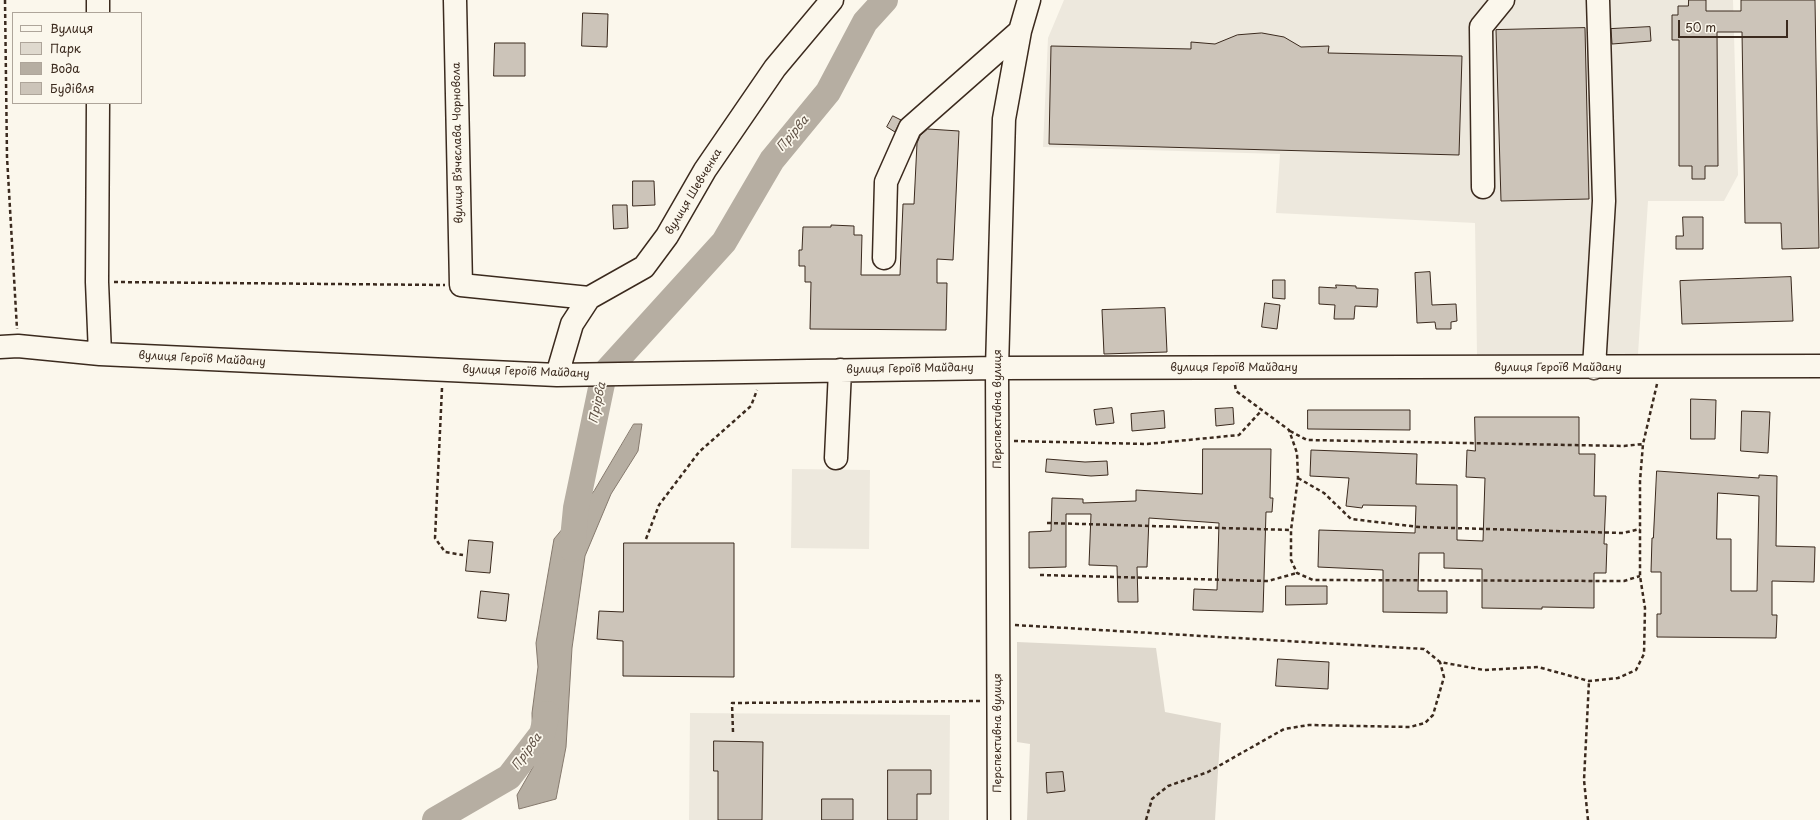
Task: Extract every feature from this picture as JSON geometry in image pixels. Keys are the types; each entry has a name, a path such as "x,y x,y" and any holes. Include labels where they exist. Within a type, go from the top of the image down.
{"street":[{"path":"98,0 98,12"},
{"name":"вулиця Вʼячеслава Чорновола","path":"455,0 460,285"},
{"name":"вулиця Шевченка","path":"557,375 572,324 589,298 644,267 667,236 704,170 775,68 832,0"},
{"name":"Перспективна вулиця","path":"999,820 997,368 1004,119 1020,31 1029,0"},
{"path":"1483,186 1481,27 1503,0"},
{"path":"1594,368 1604,201 1598,0"},
{"path":"884,258 886,182 910,128 1020,31"},
{"path":"98,104 97,282 100,354"},
{"path":"460,285 589,298"},
{"name":"вулиця Героїв Майдану","path":"9,346 100,354 557,375 997,368 1660,368 1820,366"},
{"path":"836,458 840,370"}],"path":[{"path":"5,0 9,346"},
{"path":"97,282 460,285"},
{"path":"1232,368 1236,391 1289,430 1307,440 1616,446 1643,444"},
{"path":"998,624 1424,649 1440,662 1484,670 1538,667 1589,682 1618,678 1636,670 1644,654 1645,608 1640,576 1640,481 1643,444 1660,368"},
{"path":"443,370 435,538 445,552 463,555"},
{"path":"646,539 659,505 699,452 751,406 764,372"},
{"path":"997,440 1147,444 1239,435 1262,410"},
{"path":"1289,430 1297,452 1298,478 1292,530 1291,560 1297,573"},
{"path":"1298,478 1324,493 1351,519 1419,528 1624,533 1640,529"},
{"path":"1047,523 1292,530"},
{"path":"1040,575 1268,580 1297,573 1314,580 1624,581 1640,576"},
{"path":"1146,820 1152,799 1168,786 1208,772 1284,729 1309,725 1410,727 1425,723 1433,715 1444,677 1440,662"},
{"path":"1588,820 1584,780 1589,682"},
{"path":"732,732 732,703 998,701"}],"shaded area":[{"path":"1064,0 1733,0 1738,175 1724,201 1648,201 1638,354 1477,355 1475,223 1276,213 1280,154 1043,147 1048,38"},
{"path":"792,469 870,470 869,549 791,548"},
{"path":"690,713 950,715 949,820 689,820"}],"green space":[{"path":"1017,642 1156,648 1165,712 1221,723 1215,820 1027,820 1030,744 1017,742"}],"water":[{"path":"634,424 642,424 638,451 611,494 585,556 572,648 566,747 556,799 519,809 517,795 533,767 532,713 538,667 536,643 554,539 594,491"}],"building":[{"path":"1689,0 1706,0 1706,11 1741,11 1741,0 1815,0 1819,248 1782,249 1781,223 1745,223 1742,32 1717,32 1718,166 1705,166 1705,179 1692,179 1692,166 1679,166 1679,40 1672,40 1672,15 1678,15 1678,6 1688,6"},
{"path":"583,13 608,14 607,47 582,46"},
{"path":"1650,27 1651,41 1612,44 1611,29"},
{"path":"1585,28 1589,199 1501,201 1496,30"},
{"path":"1262,33 1284,37 1301,47 1329,46 1328,53 1462,56 1459,155 1049,144 1051,46 1191,49 1191,42 1215,44 1237,35"},
{"path":"495,43 525,43 525,76 494,76"},
{"path":"893,116 901,120 895,132 887,127"},
{"path":"928,129 959,131 953,260 937,259 937,283 947,283 946,330 810,329 811,282 805,282 805,266 799,266 799,250 802,250 803,227 831,227 831,225 854,226 854,235 862,235 861,275 900,275 903,204 914,204 917,143 920,136"},
{"path":"633,181 654,181 655,205 633,206"},
{"path":"613,205 627,205 628,228 614,229"},
{"path":"1683,217 1703,217 1703,249 1676,249 1676,236 1683,236"},
{"path":"1430,272 1432,305 1456,304 1457,321 1451,322 1451,329 1436,329 1435,322 1417,323 1415,273"},
{"path":"1791,277 1793,321 1682,324 1680,281"},
{"path":"1273,280 1285,280 1285,299 1273,298"},
{"path":"1336,285 1378,289 1377,307 1355,306 1354,319 1334,319 1335,305 1319,304 1319,287 1336,288"},
{"path":"1265,303 1280,305 1277,329 1262,327"},
{"path":"1165,308 1167,352 1104,354 1102,310"},
{"path":"1691,399 1716,400 1715,439 1691,439"},
{"path":"1112,408 1114,423 1096,425 1094,410"},
{"path":"1233,408 1234,424 1216,426 1215,409"},
{"path":"1308,410 1410,410 1410,430 1308,429"},
{"path":"1164,411 1165,428 1132,431 1131,414"},
{"path":"1742,411 1770,412 1768,453 1741,451"},
{"path":"1475,417 1579,417 1579,454 1595,454 1594,496 1606,496 1604,544 1607,544 1606,573 1594,573 1594,608 1482,608 1482,569 1444,568 1444,553 1419,553 1418,591 1447,591 1447,613 1383,612 1383,570 1318,567 1319,530 1415,533 1416,506 1363,505 1362,508 1346,506 1349,478 1310,476 1311,450 1417,454 1416,484 1457,485 1457,540 1483,541 1485,478 1466,477 1467,450 1475,451"},
{"path":"1203,449 1271,449 1270,498 1273,498 1272,512 1266,512 1263,612 1193,610 1194,589 1217,590 1219,523 1149,518 1147,567 1137,567 1138,602 1118,602 1117,566 1089,565 1091,514 1066,514 1066,567 1029,568 1029,532 1051,531 1052,498 1083,499 1083,503 1136,501 1136,490 1202,494"},
{"path":"1047,459 1085,462 1107,461 1108,475 1091,476 1046,472"},
{"path":"1657,471 1759,478 1759,475 1777,476 1776,546 1815,547 1814,582 1772,581 1772,615 1777,615 1776,638 1657,637 1657,614 1661,614 1661,572 1651,572","holes":["1718,493 1759,496 1757,591 1731,591 1731,539 1717,539"]},
{"path":"469,540 493,542 490,573 466,571"},
{"path":"624,543 734,543 734,677 623,676 623,641 597,639 599,611 623,612"},
{"path":"1286,586 1327,586 1327,604 1286,605"},
{"path":"481,591 509,594 506,621 478,618"},
{"path":"1278,659 1329,662 1328,689 1276,686"},
{"path":"714,741 763,742 762,820 718,820 718,771 714,771"},
{"path":"888,770 931,770 931,794 917,794 917,820 888,820"},
{"path":"1063,772 1065,791 1047,793 1046,773"},
{"path":"822,799 853,799 853,820 822,820"}],"waterway":[{"name":"Прірва","path":"572,549 576,508 604,374 724,242 772,160 828,92 865,22 885,0"},
{"name":"Прірва","path":"435,820 509,777 542,734 547,714"}]}
